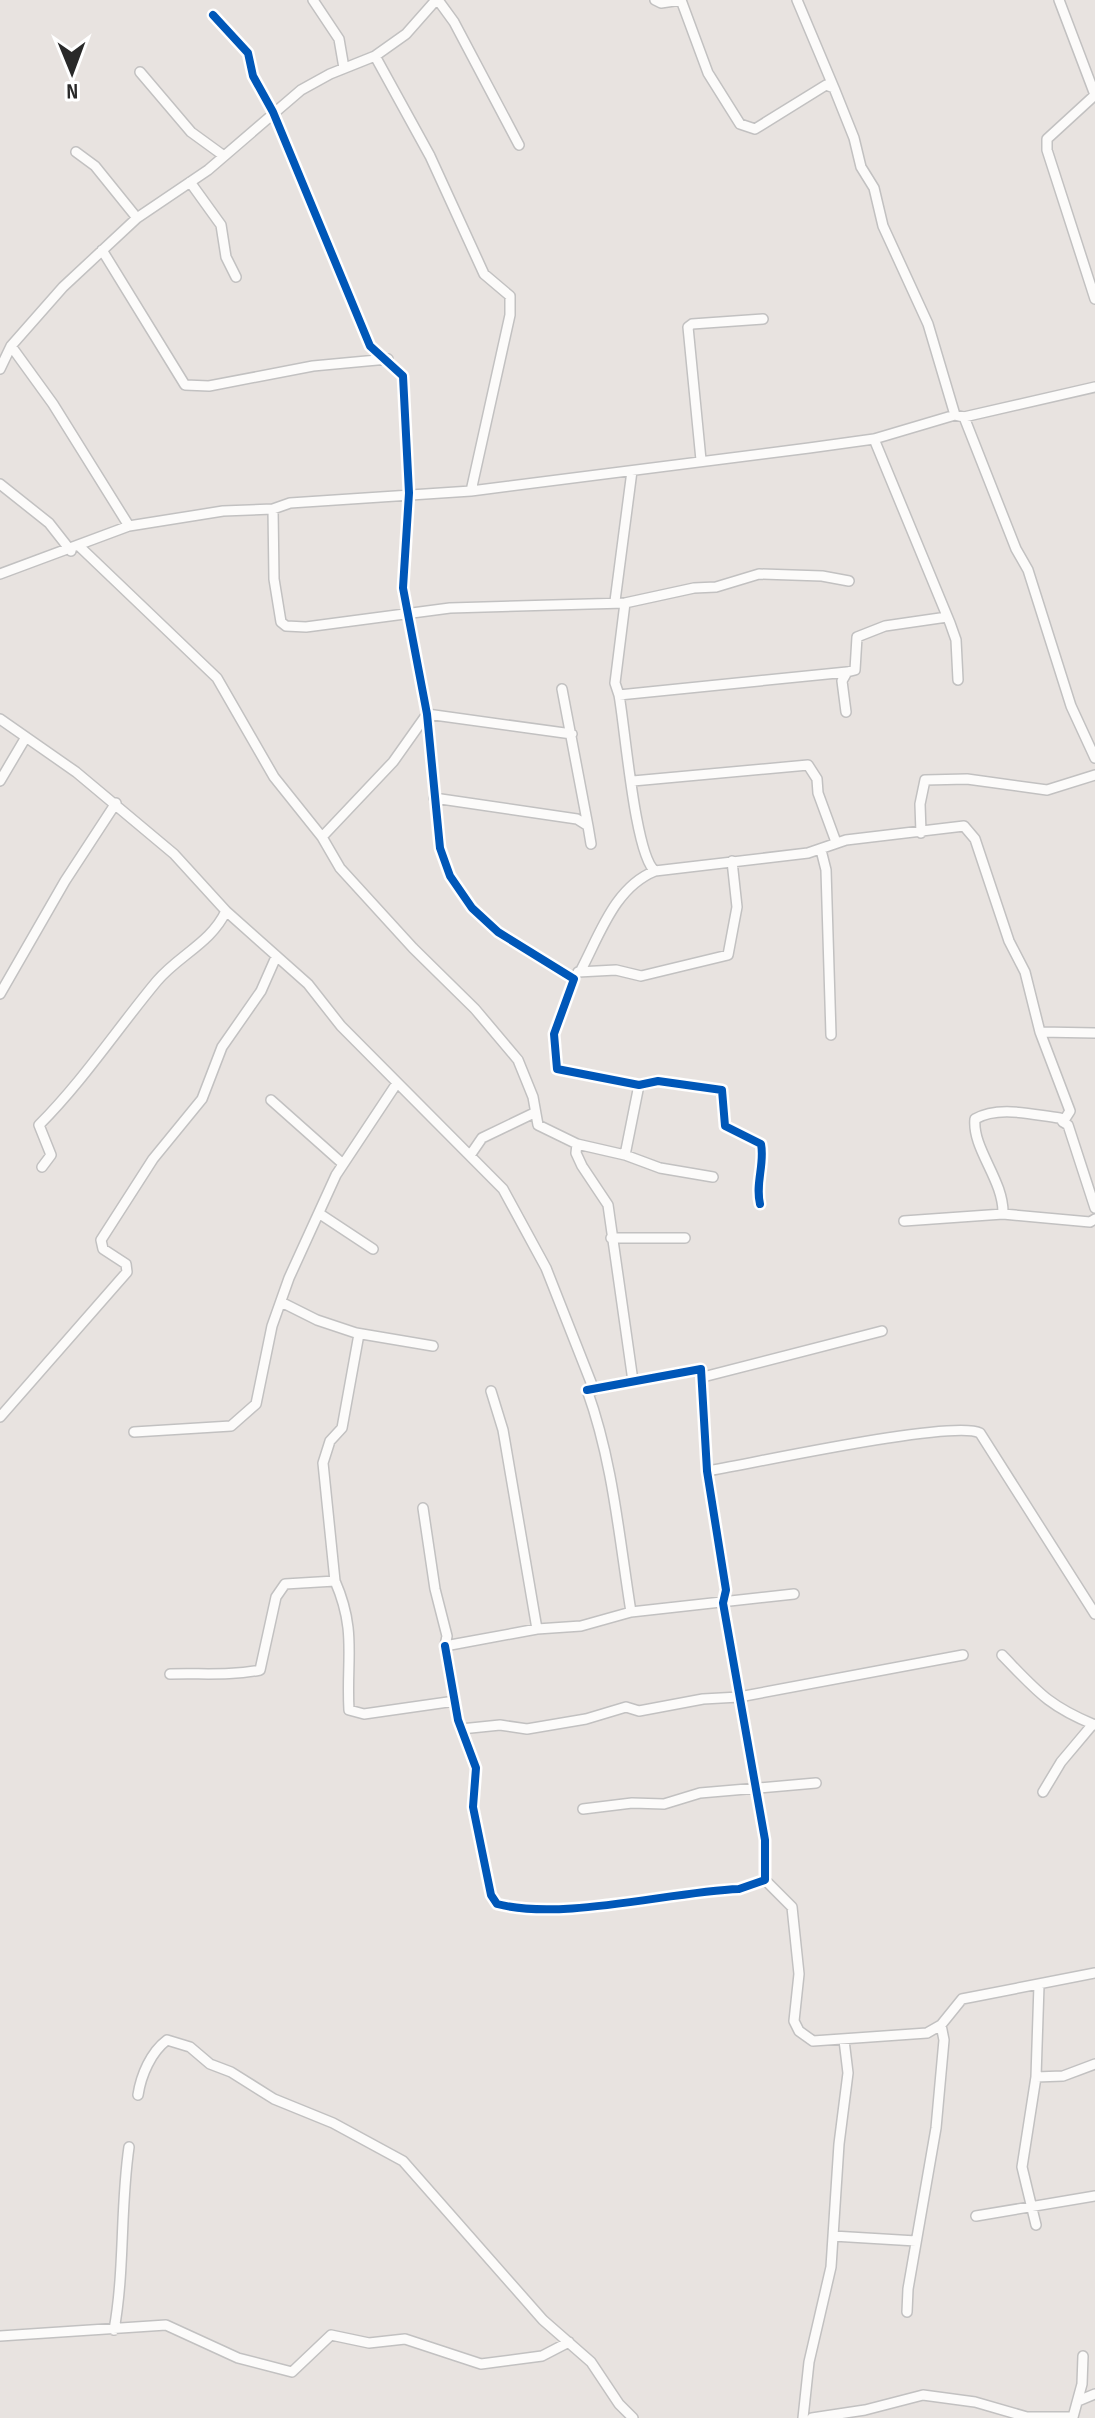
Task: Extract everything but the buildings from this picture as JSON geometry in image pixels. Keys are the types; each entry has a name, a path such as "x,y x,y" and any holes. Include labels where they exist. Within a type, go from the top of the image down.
{"street":[{"path":"313,0 339,39 344,68"},
{"path":"0,369 11,346 102,250 137,218 224,156 301,90 375,56 406,34 437,0 454,22 519,145"},
{"path":"655,0 661,3 681,0 708,73 740,124 748,129 755,129 826,85 834,88"},
{"path":"797,0 854,138 861,167 874,188 883,226 928,324 959,416 991,478 1016,549 1028,570 1071,706 1095,758"},
{"path":"1059,0 1095,95 1047,139 1047,150 1095,299"},
{"path":"213,15 248,53 253,76 273,112 370,346 388,359 403,376 409,493 403,588 427,714 434,798 445,864 472,908 498,932 571,976 574,987 554,1034 557,1069 639,1085 658,1081 722,1090 725,1126 761,1144 763,1154 757,1179 760,1204"},
{"path":"375,56 430,156 484,274 510,296 510,315 471,491"},
{"path":"140,72 191,132 224,156"},
{"path":"76,152 109,181 137,218"},
{"path":"190,182 221,225 226,257 236,277"},
{"path":"102,250 185,385 209,386 313,366 388,359"},
{"path":"701,460 688,327 763,319"},
{"path":"11,346 53,404 129,526"},
{"path":"0,574 76,549 129,526 223,511 273,509 290,503 471,491 874,439 959,416 1095,387"},
{"path":"874,439 956,640 958,680"},
{"path":"632,471 615,683 644,854 647,865 655,871"},
{"path":"0,484 49,523 217,678 274,777 322,837 340,868 503,1040 518,1060 530,1087 538,1125 577,1144 625,1155 660,1168 713,1177"},
{"path":"273,509 274,579 281,622 286,626 306,627 450,608 620,602 694,588 716,587 759,574 822,576 849,581"},
{"path":"619,695 847,672 855,670 857,663 857,637 885,626 947,617"},
{"path":"846,712 842,681 847,672"},
{"path":"562,689 591,844"},
{"path":"322,837 393,762 427,714"},
{"path":"427,714 572,734"},
{"path":"0,719 116,803 174,854 226,911 308,984 341,1026 503,1189 540,1256 594,1390 587,1390"},
{"path":"0,781 26,737"},
{"path":"633,781 808,765 817,779 818,793 836,842"},
{"path":"921,833 920,804 925,780 967,779 1047,790 1095,775"},
{"path":"434,798 571,817 588,826"},
{"path":"0,994 39,925 116,803"},
{"path":"571,976 581,970 620,897 634,880 655,871 821,850 836,842 964,826 975,839 1009,941 1025,972 1040,1032 1069,1105 1069,1115 1063,1122"},
{"path":"821,850 826,870 831,1035"},
{"path":"581,970 616,970 641,976 728,955 737,907 732,861"},
{"path":"42,1167 51,1155 39,1125 60,1105 157,981 199,947 226,911"},
{"path":"0,1417 127,1272 126,1264 103,1249 101,1240 153,1159 202,1099 222,1047 261,991 276,957"},
{"path":"1040,1032 1095,1033"},
{"path":"134,1432 231,1426 256,1404 281,1302 343,1164 397,1083"},
{"path":"625,1155 639,1085"},
{"path":"271,1100 343,1164"},
{"path":"471,1154 482,1138 534,1113"},
{"path":"1003,1214 1002,1199 974,1128 975,1119 987,1113 1060,1118 1068,1125 1095,1208"},
{"path":"577,1144 582,1166 608,1205 628,1327 633,1381"},
{"path":"320,1214 373,1249"},
{"path":"904,1221 1003,1214 1090,1222 1095,1219"},
{"path":"611,1238 685,1238"},
{"path":"281,1302 317,1320 359,1334 433,1346"},
{"path":"703,1377 882,1331"},
{"path":"359,1334 342,1428 330,1441 323,1463 335,1581 347,1609 352,1659 349,1710 364,1714 455,1701"},
{"path":"587,1390 608,1389 697,1368 703,1377 707,1471 726,1590 723,1603 765,1840 765,1880 792,1907 799,1974 794,2021 799,2031 813,2041 927,2033 941,2025 962,1999 1095,1973"},
{"path":"587,1390 603,1434 625,1551 631,1612"},
{"path":"491,1391 503,1430 537,1629"},
{"path":"707,1471 896,1437 955,1429 974,1430 980,1433 1095,1614"},
{"path":"423,1508 435,1589 447,1636 445,1646 455,1701 461,1729 476,1768 473,1807 491,1895 497,1904 530,1909 563,1908 739,1889 765,1880"},
{"path":"170,1674 209,1672 231,1676 260,1670 276,1597 285,1584 335,1581"},
{"path":"445,1646 537,1629 581,1626 631,1612 794,1594"},
{"path":"461,1729 500,1725 527,1729 586,1719 626,1707 639,1711 703,1699 739,1697 797,1683 963,1655"},
{"path":"1002,1655 1064,1714 1094,1725 1061,1762 1043,1792"},
{"path":"583,1809 632,1803 664,1804 700,1793 816,1783"},
{"path":"1036,2225 1022,2167 1036,2077 1039,1985"},
{"path":"907,2312 936,2128 944,2040 941,2025"},
{"path":"138,2095 145,2071 160,2045 167,2040 180,2042 210,2064 231,2072 274,2099 374,2144 403,2161 543,2320 591,2362 619,2404 633,2418"},
{"path":"803,2418 809,2362 831,2267 848,2073 844,2040"},
{"path":"1036,2077 1063,2076 1095,2064"},
{"path":"114,2330 120,2300 122,2195 129,2147"},
{"path":"976,2216 1095,2196"},
{"path":"833,2236 916,2241"},
{"path":"0,2336 166,2325 238,2358 292,2372 331,2335 369,2343 405,2339 481,2364 542,2356 569,2342"},
{"path":"812,2418 865,2410 923,2395 975,2402 1027,2417 1073,2417 1083,2356"},
{"path":"1078,2401 1095,2394"}],"cycle path":[{"path":"213,15 248,53 253,76 273,112 370,346 403,376 409,493 403,588 427,714 440,848 450,876 472,908 498,932 574,979 554,1034 557,1069 639,1085 658,1081 722,1090 725,1126 761,1144 760,1204"},
{"path":"445,1646 458,1720 476,1768 473,1807 491,1895 497,1904 523,1908 584,1908 739,1889 765,1880 765,1840 723,1603 726,1590 707,1471 701,1369 587,1390"}]}
